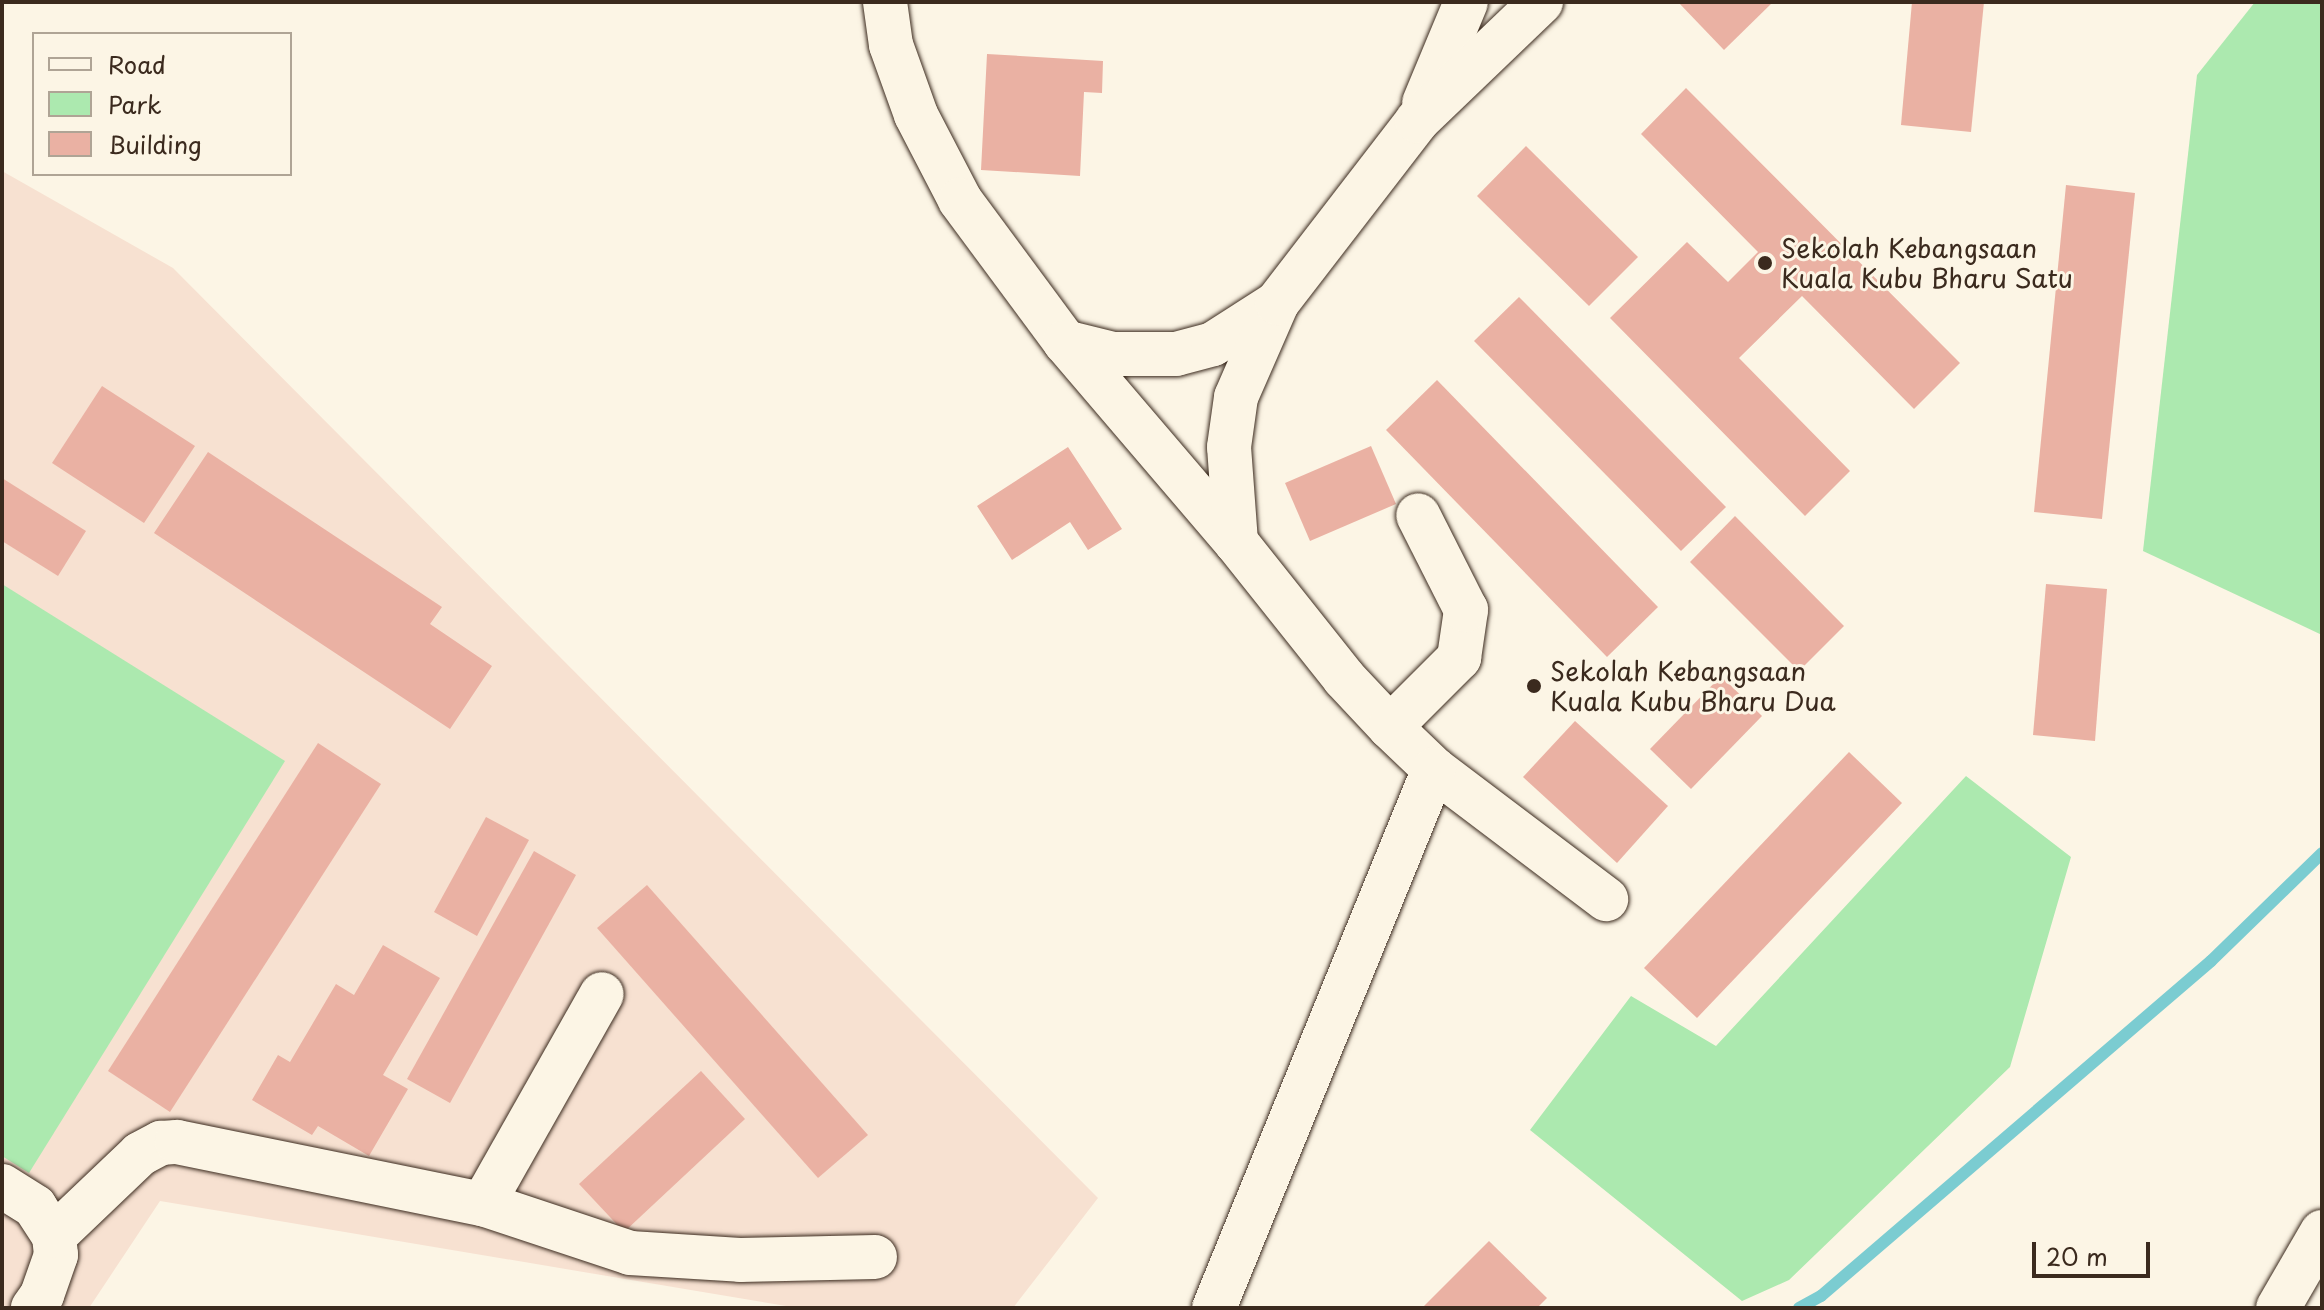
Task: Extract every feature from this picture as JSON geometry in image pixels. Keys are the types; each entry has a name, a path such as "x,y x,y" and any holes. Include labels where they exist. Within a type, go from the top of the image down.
{"street":[{"path":"885,2 891,45 916,115 960,200 1065,342 1236,542 1344,678 1390,727 1434,769 1606,899"},
{"path":"1417,121 1466,2"},
{"path":"1236,542 1229,447 1236,397 1277,303 1417,121 1541,2"},
{"path":"1065,342 1113,354 1176,354 1213,344 1277,303"},
{"path":"1390,727 1459,658 1466,610 1418,515"},
{"path":"1214,1308 1434,769"},
{"path":"483,1204 602,994"},
{"path":"54,1236 140,1154 161,1143 177,1142 483,1204 630,1253 740,1260 875,1257"},
{"path":"2,1186 35,1207 54,1236 56,1255 42,1295 33,1308"},
{"path":"2278,1308 2322,1232"}],"shaded area":[{"path":"2,171 173,268 1098,1198 1013,1308 798,1308 160,1201 89,1308 2,1308"}],"green space":[{"path":"2255,2 2322,2 2322,635 2143,551 2197,75"},
{"path":"2,584 285,761 29,1173 2,1156"},
{"path":"1966,776 2071,857 2010,1067 1789,1280 1742,1301 1530,1130 1631,996 1716,1046"}],"building":[{"path":"1678,2 1773,2 1724,50"},
{"path":"1912,2 1984,2 1971,132 1901,125"},
{"path":"987,54 1103,61 1102,93 1084,92 1080,176 981,170"},
{"path":"1686,88 1960,363 1914,409 1802,296 1739,358 1850,471 1805,516 1610,318 1687,242 1728,282 1758,252 1641,134"},
{"path":"1526,146 1638,257 1589,306 1477,196"},
{"path":"2066,185 2135,193 2102,519 2034,512"},
{"path":"1519,297 1726,507 1681,551 1474,341"},
{"path":"1437,380 1658,607 1607,657 1386,430"},
{"path":"102,386 195,446 144,523 52,463"},
{"path":"1371,446 1396,504 1310,541 1285,483"},
{"path":"1068,447 1122,529 1088,550 1070,522 1012,560 977,506"},
{"path":"208,452 442,607 430,624 492,666 450,729 154,533"},
{"path":"2,478 86,531 58,576 2,541"},
{"path":"1735,516 1844,626 1799,671 1690,562"},
{"path":"2046,584 2107,589 2095,741 2033,735"},
{"path":"1721,676 1762,716 1691,789 1650,749"},
{"path":"1575,721 1668,806 1617,863 1523,777"},
{"path":"318,743 381,784 170,1112 108,1071"},
{"path":"1849,752 1902,803 1697,1018 1644,968"},
{"path":"486,817 529,840 477,936 434,912"},
{"path":"534,851 576,875 450,1103 407,1079"},
{"path":"647,885 868,1135 818,1178 597,928"},
{"path":"383,945 440,978 383,1075 408,1089 369,1156 318,1126 312,1135 252,1100 278,1055 290,1062 336,984 354,995"},
{"path":"701,1071 745,1119 624,1232 579,1184"},
{"path":"1489,1241 1547,1298 1537,1308 1422,1308"}],"waterway":[{"path":"1799,1308 1821,1296 2211,961 2322,853"}],"place":[{"name":"Sekolah Kebangsaan Kuala Kubu Bharu Satu","path":"1765,263"},
{"name":"Sekolah Kebangsaan Kuala Kubu Bharu Dua","path":"1534,686"}]}
